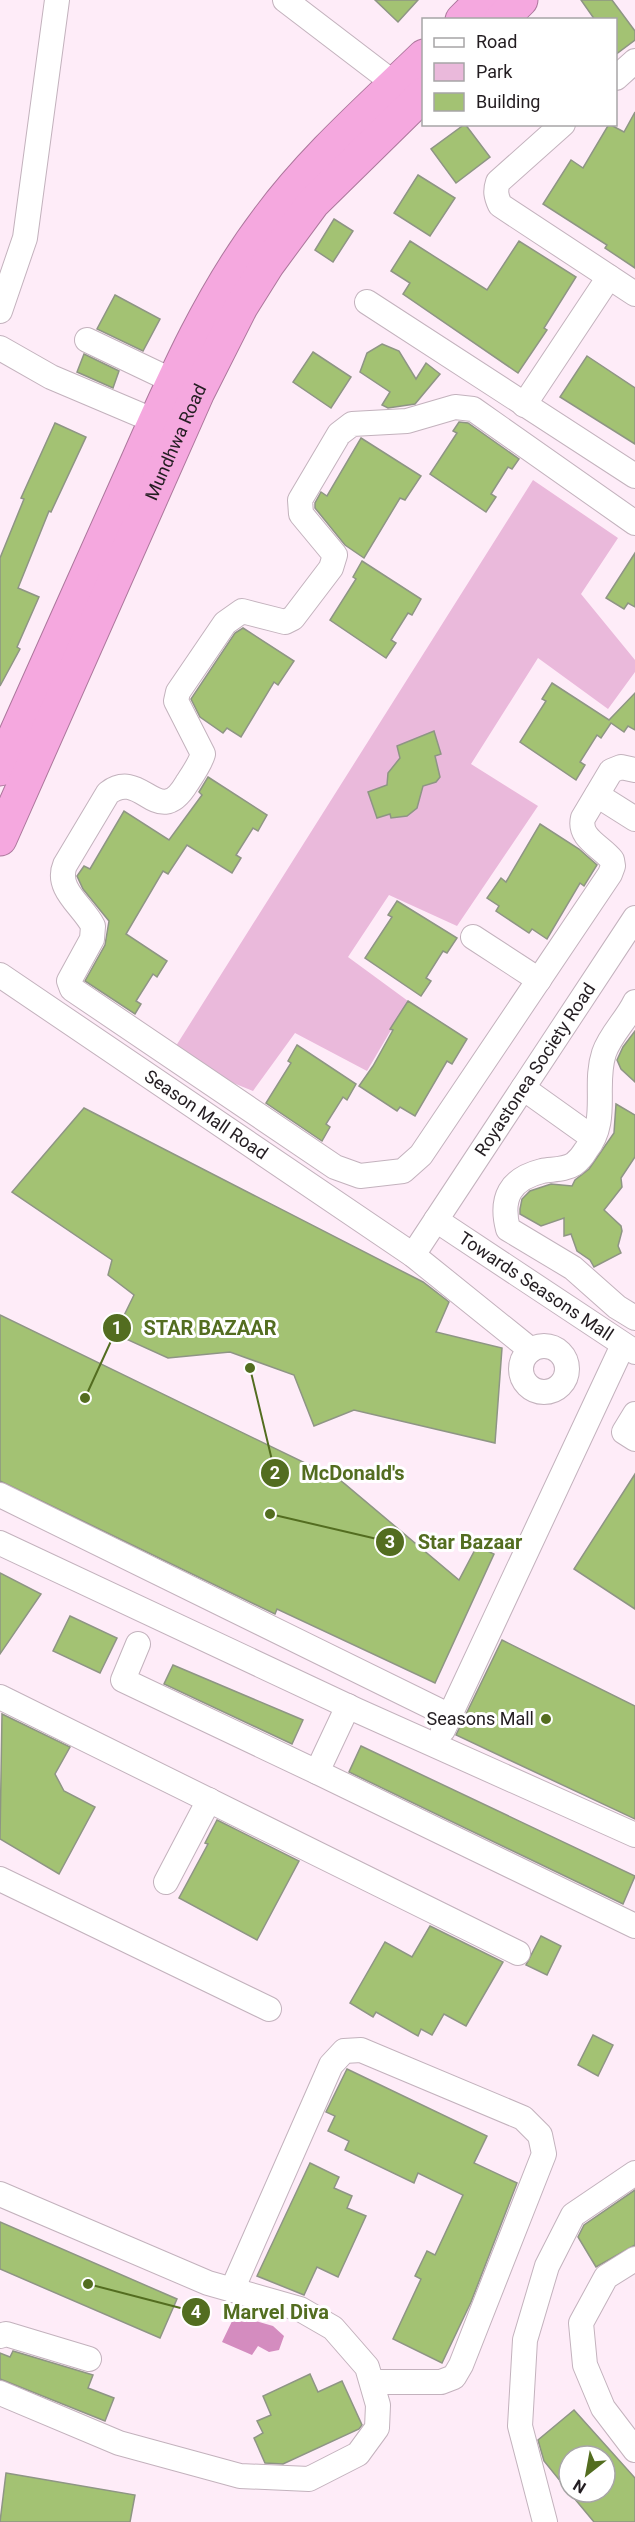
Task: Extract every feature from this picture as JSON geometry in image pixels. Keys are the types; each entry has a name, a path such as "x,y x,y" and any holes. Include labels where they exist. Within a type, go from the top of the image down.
{"highway":[{"path":"464,18 482,0"},
{"path":"503,18 521,0"},
{"name":"Mundhwa Road","path":"1,765 168,426 287,237 409,89 422,58"},
{"name":"Mundhwa Road","path":"0,838 168,426 173,381 218,293 266,220 322,154 409,89"}],"street":[{"path":"0,312 26,238 57,0"},
{"path":"285,0 409,89"},
{"path":"617,76 635,61"},
{"path":"561,126 498,182 495,190 496,197 500,205 635,294"},
{"path":"524,405 609,277"},
{"path":"367,302 635,476"},
{"path":"87,340 173,381"},
{"path":"3,355 168,426"},
{"path":"635,523 473,409 455,407 407,421 352,424 339,434 300,500 301,514 334,555 331,568 293,618 285,622 242,610 225,623 178,692 176,701 200,744 203,754 180,795 175,801 166,803 124,785 116,786 108,793 61,875 63,885 93,926 92,939 69,981 72,989 335,1167 360,1176 403,1170 421,1155 613,866 606,853 584,833 581,826 611,771 621,766 635,770"},
{"path":"597,795 635,819"},
{"name":"Royastonea Society Road","path":"413,1255 635,918"},
{"path":"473,937 539,980"},
{"name":"Season Mall Road","path":"0,975 413,1255 531,1350"},
{"path":"635,1002 605,1051 600,1073 602,1098 600,1124 588,1149 573,1164 542,1171 519,1181 508,1196 503,1210 508,1229 573,1268 617,1307 635,1318"},
{"path":"523,1088 593,1138"},
{"name":"Towards Seasons Mall","path":"436,1220 629,1348"},
{"path":"555,1391 565,1380 567,1365 565,1358 560,1352 546,1346 531,1350 522,1362 522,1377 526,1384 539,1392 555,1391 593,1410"},
{"path":"436,1746 593,1410 629,1348"},
{"path":"635,1414 624,1432 635,1439"},
{"path":"0,1495 450,1716"},
{"path":"0,1543 348,1706 635,1835"},
{"path":"138,1644 123,1680 635,1926"},
{"path":"0,1697 518,1953"},
{"path":"316,1772 348,1706"},
{"path":"166,1882 209,1800"},
{"path":"0,1879 269,2009"},
{"path":"232,2290 331,2065 344,2051 361,2050 523,2118 540,2135 544,2154 461,2365 454,2377 441,2382 373,2382"},
{"path":"545,2522 520,2426 525,2340 547,2266 573,2216 635,2172"},
{"path":"0,2194 208,2283 300,2309 333,2328 367,2367 378,2405 377,2428 357,2454 309,2479 240,2476 119,2443 0,2393"},
{"path":"635,2259 606,2277 581,2323 585,2365 603,2408 635,2450"},
{"path":"0,2336 6,2334 89,2359"}],"green space":[{"path":"533,480 618,538 581,594 635,660 635,672 608,709 538,658 471,764 538,806 457,926 389,895 348,957 408,1001 367,1071 295,1033 253,1091 169,1057"}],"shaded area":[{"path":"235,2315 273,2326 284,2336 279,2350 269,2352 258,2346 252,2355 222,2342"}],"building":[{"path":"375,0 418,0 398,22"},
{"path":"581,0 612,0 635,31 635,40 617,54 617,18 594,18"},
{"path":"635,112 635,268 605,248 607,245 543,204 571,160 583,168 608,126 624,132"},
{"path":"462,126 467,126 490,157 456,183 431,149"},
{"path":"418,175 455,198 430,236 394,213"},
{"path":"334,219 353,231 333,262 315,250"},
{"path":"410,241 487,290 519,241 576,277 544,328 547,330 518,373 403,294 410,283 391,271"},
{"path":"115,295 160,319 143,351 97,329"},
{"path":"382,344 399,351 416,379 426,363 440,374 415,404 388,408 382,405 390,392 360,372 367,353"},
{"path":"313,352 351,377 331,408 293,382"},
{"path":"84,354 119,371 113,388 77,372"},
{"path":"587,356 635,388 635,444 560,397"},
{"path":"459,422 468,423 519,459 512,469 508,467 491,494 496,497 486,512 430,474 457,433 453,431"},
{"path":"55,423 86,437 51,512 49,511 18,588 39,597 17,647 20,649 0,686 0,558 24,499 21,498"},
{"path":"361,438 421,476 405,500 400,498 364,558 345,545 315,508 321,492 327,496"},
{"path":"635,553 635,607 628,603 624,609 606,598"},
{"path":"362,561 421,599 412,615 408,613 391,640 396,643 386,658 330,620 356,579 353,577"},
{"path":"243,628 294,661 278,685 274,682 241,737 227,728 223,733 200,717 191,699 235,633"},
{"path":"552,683 609,720 635,693 635,730 628,726 624,732 611,723 601,738 597,735 580,762 585,765 576,780 520,742 546,701 542,699"},
{"path":"434,731 441,754 435,756 440,777 436,782 423,786 417,808 407,816 391,818 390,814 377,818 368,792 387,785 388,773 400,758 397,746"},
{"path":"208,777 267,815 258,831 253,828 236,855 241,858 232,873 187,845 168,874 163,871 126,934 167,961 157,977 153,974 136,1001 141,1004 135,1014 85,981 105,945 109,921 83,889 77,876 84,866 90,869 124,811 169,840 202,795 199,792"},
{"path":"540,824 579,849 597,865 584,886 580,883 547,939 532,929 529,933 496,911 499,906 487,898 501,878 506,882"},
{"path":"397,901 457,938 447,953 443,951 426,978 431,981 421,996 365,958 392,917 388,915"},
{"path":"408,1001 467,1039 452,1064 447,1061 415,1116 400,1107 397,1111 359,1086 373,1066 393,1030 390,1029"},
{"path":"635,1031 635,1082 621,1069 617,1060"},
{"path":"297,1045 356,1084 347,1100 343,1097 326,1124 330,1127 322,1141 266,1103 291,1063 288,1061"},
{"path":"616,1104 635,1115 635,1157 621,1178 622,1187 604,1210 621,1226 618,1246 621,1253 594,1267 590,1260 577,1251 571,1234 564,1236 564,1218 541,1226 520,1214 520,1209 522,1199 530,1191 551,1184 572,1186 575,1180 589,1169 614,1133"},
{"path":"84,1108 423,1282 449,1302 436,1332 502,1348 495,1443 354,1410 314,1426 294,1375 230,1352 168,1358 115,1334 134,1295 108,1275 112,1260 12,1192"},
{"path":"0,1315 340,1480 459,1580 477,1546 494,1554 435,1683 277,1609 275,1614 0,1481"},
{"path":"635,1474 635,1609 574,1569"},
{"path":"0,1573 41,1594 0,1654"},
{"path":"70,1616 117,1638 100,1673 53,1651"},
{"name":"Seasons Mall","path":"502,1640 635,1706 635,1819 456,1735"},
{"path":"173,1665 303,1720 292,1744 164,1684"},
{"path":"2,1714 70,1747 55,1774 64,1791 95,1807 59,1874 0,1839"},
{"path":"361,1746 635,1876 623,1904 349,1772"},
{"path":"217,1820 299,1861 257,1940 179,1898 208,1844 205,1843"},
{"path":"430,1926 503,1962 466,2026 444,2014 432,2035 421,2029 418,2036 376,2012 373,2017 350,2003 385,1942 412,1957"},
{"path":"541,1936 561,1946 547,1975 526,1965"},
{"path":"593,2035 613,2045 598,2076 578,2065"},
{"path":"347,2069 487,2136 474,2163 517,2183 471,2302 442,2363 393,2339 421,2279 415,2276 427,2251 435,2255 463,2195 418,2173 414,2183 345,2150 349,2141 328,2131 335,2116 326,2112"},
{"path":"310,2163 339,2177 334,2188 352,2196 347,2208 366,2216 338,2277 317,2267 304,2295 257,2276"},
{"path":"635,2190 635,2245 596,2267 578,2237 584,2225"},
{"path":"0,2222 177,2299 160,2338 0,2269"},
{"path":"13,2351 93,2375 88,2388 114,2398 105,2421 0,2379 0,2353 10,2357"},
{"path":"310,2374 318,2392 342,2381 362,2425 359,2429 283,2464 265,2463 254,2438 263,2433 257,2421 271,2415 263,2396"},
{"path":"574,2410 604,2444 557,2444 557,2477 544,2461 538,2440"},
{"path":"617,2458 635,2478 635,2522 594,2522 579,2504 617,2504"},
{"path":"6,2473 135,2495 130,2522 0,2522"}],"place":[{"name":"McDonald's","path":"250,1368"},
{"name":"STAR BAZAAR","path":"85,1398"},
{"name":"Star Bazaar","path":"270,1514"},
{"name":"Seasons Mall","path":"546,1719"},
{"name":"Marvel Diva","path":"88,2284"}]}
